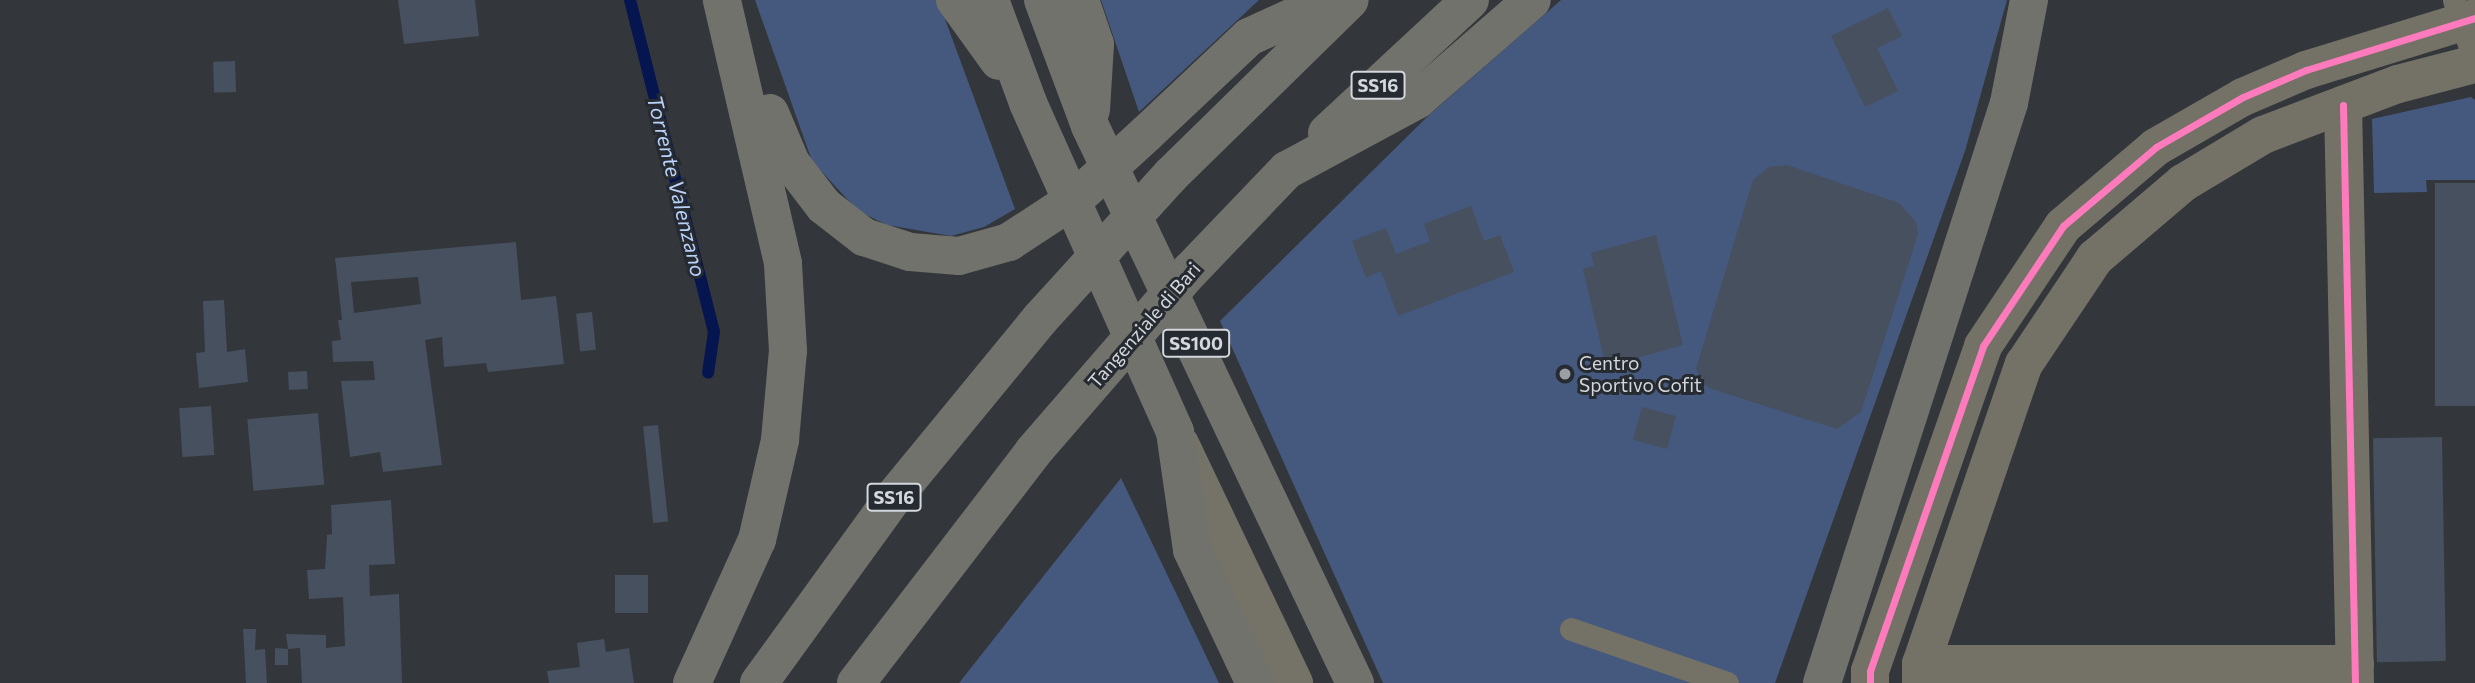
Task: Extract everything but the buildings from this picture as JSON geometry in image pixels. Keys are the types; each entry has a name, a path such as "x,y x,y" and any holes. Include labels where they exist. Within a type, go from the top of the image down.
{"highway":[{"path":"955,0 1028,103"},
{"name":"SS100","path":"990,0 1028,103 1175,432 1192,550 1255,683"},
{"name":"SS100","path":"1043,0 1090,126 1355,683"},
{"path":"1080,0 1095,44 1090,126"},
{"path":"727,14 791,163 824,206 864,237 910,252 959,256 1009,242 1076,198 1249,37 1330,0"},
{"name":"SS16","path":"759,683 893,498 1040,319 1171,175 1350,0"},
{"name":"Tangenziale di Bari","path":"856,683 899,622 1033,452 1190,271 1287,170 1470,0"},
{"path":"1287,170 1417,100 1532,0"},
{"path":"2009,103 2029,0"},
{"path":"1822,683 2009,103 2056,0"},
{"path":"692,683 757,540 780,440 788,351 783,263 727,14"},
{"path":"873,683 899,622"}],"main road":[{"name":"SS100","path":"1175,432 1294,683"}],"street":[{"path":"1870,683 1870,671 1983,346 2063,226 2157,147 2243,97 2306,70 2464,13"},
{"path":"2343,105 2355,674 1921,674 2024,364 2095,258 2182,183 2263,135 2398,84 2475,63"}],"lane":[{"path":"2464,13 2475,63"},
{"path":"2243,97 2263,135"},
{"path":"1571,629 1727,683"}],"shaded area":[{"path":"755,0 938,0 1015,209 984,227 951,236 887,225 858,211 812,161"},
{"path":"1101,0 1259,0 1139,112"},
{"name":"Centro Sportivo Cofit","path":"1561,0 2007,0 1965,151 1775,683 1383,683 1220,321 1428,116"},
{"path":"2471,97 2475,100 2475,180 2426,180 2427,192 2374,193 2372,119"},
{"path":"1121,478 1219,683 959,683"}],"waterway":[{"name":"Torrente Valenzano","path":"630,0 714,332 708,373"}],"cycle path":[{"path":"1870,683 1870,671 1983,346 2063,226 2156,147 2243,97 2306,70 2475,18"},
{"path":"2343,105 2355,683"}],"place":[{"name":"Centro Sportivo Cofit","path":"1565,374"}]}
